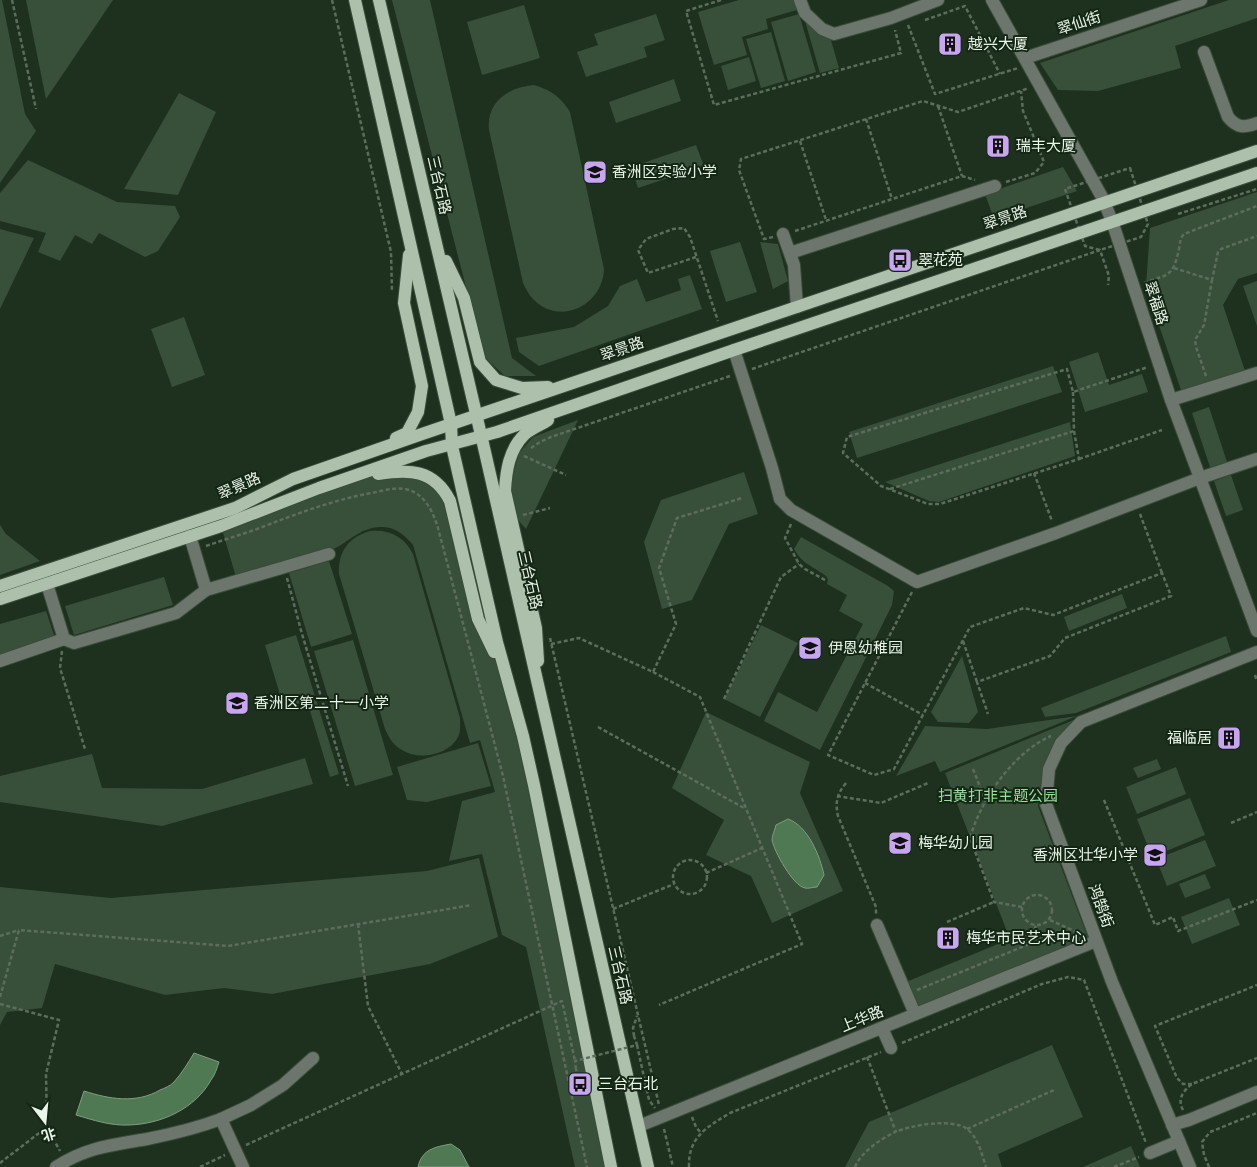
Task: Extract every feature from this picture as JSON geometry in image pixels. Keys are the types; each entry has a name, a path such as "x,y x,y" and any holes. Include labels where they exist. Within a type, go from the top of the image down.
{"main road":[{"path":"355,0 451,424 452,446 534,784 611,1167"},
{"name":"三台石路","path":"379,0 482,437 648,1167"},
{"name":"翠景路","path":"0,586 235,508 293,479 451,424 1257,151"},
{"name":"翠景路","path":"0,599 190,536 319,488 435,448 452,446 566,409 1257,172"},
{"path":"435,239 464,298 480,362 496,380 522,388 566,386"},
{"path":"362,455 407,432 418,412 422,386 404,303 410,245"},
{"path":"542,706 536,628 505,491 506,472 512,452 524,435 566,409"},
{"path":"319,488 379,474 403,471 419,473 436,482 450,501 478,619 507,679"}],"street":[{"path":"800,0 805,13 822,29 834,34 891,18 938,0"},
{"name":"翠福路","path":"992,0 1104,202 1171,400 1257,631"},
{"name":"翠仙街","path":"1027,61 1201,0"},
{"path":"1204,52 1228,117 1233,124 1246,127 1257,123"},
{"path":"792,259 995,186"},
{"path":"783,234 792,259 797,307"},
{"path":"734,350 772,468 780,499 796,513 917,582 1056,533 1200,478 1257,459"},
{"path":"1171,400 1257,373"},
{"path":"190,536 206,590"},
{"path":"0,661 64,639 74,643 176,613 206,590 329,554"},
{"path":"47,584 64,639"},
{"name":"鸿鹄街","path":"1190,1167 1096,941 1046,804 1049,770 1060,743 1081,722 1257,652"},
{"path":"877,925 915,1014"},
{"name":"上华路","path":"639,1126 1096,941"},
{"path":"882,1028 890,1048"},
{"path":"61,1164 93,1148 194,1129 221,1119 251,1105 284,1085 313,1058"},
{"path":"1172,1125 1257,1092"},
{"path":"221,1119 243,1167"},
{"path":"1150,1153 1179,1141"}],"path":[{"path":"12,0 36,109"},
{"path":"332,0 391,252 392,295"},
{"path":"721,0 686,11 714,105 901,53 891,18"},
{"path":"924,20 965,6 1000,74"},
{"path":"916,23 908,26 934,94 1000,74 1027,61"},
{"path":"1021,91 1023,111 1044,162 1034,173 995,186 962,176 764,239 739,170 741,159 923,101 958,112 1021,91 1040,85"},
{"path":"938,106 962,176"},
{"path":"866,119 892,199"},
{"path":"800,140 826,220"},
{"path":"1176,215 1257,189"},
{"path":"1134,286 1167,275 1174,268 1182,236 1257,206"},
{"path":"696,256 648,273 638,250 646,239 673,229 684,228 690,237 722,332"},
{"path":"1210,388 1196,347 1196,340 1204,325 1218,252 1221,249 1257,236"},
{"path":"534,439 523,456 540,442 551,437 1100,250 1109,276 1108,285"},
{"path":"1174,268 1212,280"},
{"path":"1073,392 1159,364"},
{"path":"1079,459 1074,431 1073,392 1067,369 847,437 843,453 881,486 928,504 940,504 1079,459 1162,430"},
{"path":"888,489 1074,431"},
{"path":"1034,473 1056,533"},
{"path":"216,501 252,484"},
{"path":"194,550 323,504 384,490 397,488 408,490 418,495 428,504 434,514 438,528 490,724 587,1167"},
{"path":"654,672 676,624 659,568 677,518 742,498"},
{"path":"977,682 1050,656 1064,638 1171,596 1136,502"},
{"path":"522,515 550,508"},
{"path":"796,513 785,538 799,564 825,580"},
{"path":"724,699 781,577 799,564"},
{"path":"284,567 302,634 348,786"},
{"path":"917,582 828,755 874,775 894,769 970,628 1024,608 1054,615 1162,573"},
{"path":"550,636 673,1167"},
{"path":"551,644 578,638 654,672 700,697 802,944 659,1004"},
{"path":"64,639 60,668 85,749"},
{"path":"963,640 988,714"},
{"path":"1255,675 1257,681"},
{"path":"865,683 923,715"},
{"path":"598,727 746,808"},
{"path":"994,902 970,842 974,828 992,789 1009,768 1047,738 1063,731 1069,734"},
{"path":"973,769 986,802"},
{"path":"846,783 837,796 836,807 876,907 877,925"},
{"path":"837,796 881,803 928,783"},
{"path":"1104,800 1155,925 1174,917 1178,930 1257,900"},
{"path":"1231,823 1257,812"},
{"path":"706,873 762,848"},
{"path":"689,860 700,863 706,873 705,884 692,894 682,892 674,884 673,874 678,864 683,862 689,860"},
{"path":"613,909 674,884"},
{"path":"1032,896 1041,896 1049,901 1052,905 1050,919 1041,925 1031,924 1024,917 1022,907 1027,899 1032,896"},
{"path":"946,922 994,902 1022,907"},
{"path":"0,936 19,930 228,946 472,905"},
{"path":"1050,919 1096,941"},
{"path":"358,924 368,1006 402,1074"},
{"path":"906,995 1027,945 1036,926"},
{"path":"0,997 19,930"},
{"path":"689,1167 688,1156 692,1144 712,1124 730,1113 1042,984 1068,977 1084,980 1150,1153 1114,1167"},
{"path":"1192,1084 1183,1084 1177,1078 1156,1026 1257,985"},
{"path":"200,1167 562,1001 578,1077 570,1088"},
{"path":"0,1004 59,1020 46,1074 47,1127 61,1164"},
{"path":"638,1015 632,1028 649,1100"},
{"path":"575,1061 636,1045"},
{"path":"867,1057 896,1132"},
{"path":"1189,1120 1181,1107 1181,1097 1185,1090 1192,1084 1257,1058"},
{"path":"967,1129 1054,1090"},
{"path":"689,1106 696,1127 701,1133"},
{"path":"1209,1167 1204,1155 1202,1142 1210,1132 1257,1113"},
{"path":"855,1167 859,1158 896,1132 919,1126 948,1122 967,1129 978,1143 986,1167"},
{"path":"0,1163 47,1127"}],"green space":[{"path":"0,0 2,0 25,114 36,131 0,183"},
{"path":"26,0 113,0 46,99"},
{"path":"392,0 430,0 512,358 536,376 505,376 484,357"},
{"path":"739,0 794,0 797,10 766,19 768,29 742,37 747,55 714,65 698,12"},
{"path":"1229,0 1257,0 1257,18 1175,46 1181,68 1098,91 1058,90 1040,63"},
{"path":"524,5 540,58 482,75 467,22"},
{"path":"656,14 665,40 644,47 647,57 586,77 577,52 598,45 594,34"},
{"path":"799,14 816,72 788,81 771,22"},
{"path":"805,21 830,37 839,68 820,73"},
{"path":"771,32 785,81 761,88 746,39"},
{"path":"749,57 756,81 728,90 721,66"},
{"path":"674,79 681,101 616,123 609,102"},
{"path":"534,85 546,89 555,95 570,112 604,269 602,282 596,293 588,302 578,308 567,311 555,311 544,307 532,297 523,283 489,130 491,111 501,98 516,89"},
{"path":"179,93 216,112 178,195 124,189"},
{"path":"696,145 704,166 638,188 631,167"},
{"path":"28,160 117,202 175,206 180,217 158,251 145,257 99,233 92,244 75,235 60,261 38,252 46,233 0,221 0,193"},
{"path":"1063,167 1077,191 994,219 985,194"},
{"path":"1257,192 1257,273 1238,279 1223,305 1245,371 1182,393 1146,287 1150,228"},
{"path":"0,229 34,238 0,309"},
{"path":"740,242 757,292 726,302 710,251"},
{"path":"760,242 778,244 788,281 773,289"},
{"path":"690,275 702,309 539,366 519,352 516,338 574,327 608,306 620,286 637,279 646,302 681,290 678,279"},
{"path":"1257,281 1257,326 1243,286"},
{"path":"184,317 205,375 172,387 151,329"},
{"path":"1098,352 1109,385 1142,374 1148,392 1085,412 1069,362"},
{"path":"1053,366 1062,392 857,458 849,432"},
{"path":"1209,407 1228,465 1211,470 1192,413"},
{"path":"578,420 526,529 517,519 511,490 519,453 533,437"},
{"path":"1070,422 1075,456 939,502 929,501 885,482"},
{"path":"403,471 442,488 478,619 507,680 611,1167 575,1167 526,947 502,935 482,854 449,861 462,801 495,792 480,740 470,743 413,545 395,530 386,527 373,528 359,533 329,551 236,577 221,526 319,488 379,474"},
{"path":"744,472 758,514 729,524 692,600 662,609 644,542 661,500"},
{"path":"1231,475 1243,510 1226,516 1214,481"},
{"path":"0,525 6,534 40,561 0,575"},
{"path":"370,531 384,531 396,535 406,543 413,554 460,718 460,733 458,737 454,743 441,752 425,755 409,753 402,750 392,741 385,729 339,574 340,558 346,546 356,537"},
{"path":"801,537 894,591 892,605 820,750 764,721 778,692 817,712 863,624 839,611 847,595 827,584 828,579 826,576 805,562 797,554 794,549"},
{"path":"329,561 352,634 311,647 289,573"},
{"path":"164,577 173,605 74,635 65,606"},
{"path":"1122,594 1127,608 1069,631 1064,617"},
{"path":"46,611 55,638 0,655 0,624"},
{"path":"761,625 798,643 760,717 724,699"},
{"path":"296,635 339,774 330,777 307,701 284,708 265,645"},
{"path":"1226,636 1231,652 1076,713 1045,717 1041,708"},
{"path":"353,640 393,775 355,786 314,651"},
{"path":"962,656 978,712 969,723 938,722 931,712"},
{"path":"706,712 810,762 800,793 843,891 772,923 751,876 706,855 724,820 672,788"},
{"path":"1077,716 940,772 935,761 896,776 925,726 987,729"},
{"name":"扫黄打非主题公园","path":"1076,719 1044,772 1038,806 1088,938 917,1008 906,982 1010,939 945,773"},
{"path":"478,743 491,786 427,802 407,800 397,767"},
{"path":"92,754 102,788 202,789 305,758 313,784 162,826 0,802 0,776"},
{"path":"1157,759 1161,769 1138,778 1133,768"},
{"path":"1176,767 1186,794 1137,814 1126,787"},
{"path":"1190,798 1205,835 1152,857 1137,819"},
{"path":"1205,840 1216,866 1167,886 1156,859"},
{"path":"479,858 498,937 430,964 272,994 224,988 165,995 55,964 42,1008 7,1012 0,1025 0,887 111,898 427,871"},
{"path":"1205,874 1211,888 1185,898 1179,884"},
{"path":"1229,898 1240,925 1192,944 1181,917"},
{"path":"1052,1045 1083,1117 998,1154 1002,1167 845,1167 869,1122"},
{"path":"1131,1146 1140,1167 1083,1167"}],"shaded area":[{"path":"788,819 807,835 820,859 824,875 817,887 806,888 800,886 790,875 776,852 772,836 776,825"},
{"path":"194,1053 219,1062 214,1076 204,1090 196,1099 176,1113 153,1122 129,1125 109,1124 76,1115 84,1091 113,1098 132,1099 167,1087 182,1072"},
{"path":"451,1144 460,1150 469,1167 418,1167 423,1156 430,1150"}],"place":[{"name":"越兴大厦","path":"950,44"},
{"name":"瑞丰大厦","path":"998,146"},
{"name":"香洲区实验小学","path":"595,172"},
{"name":"翠花苑","path":"900,260"},
{"name":"伊恩幼稚园","path":"810,648"},
{"name":"香洲区第二十一小学","path":"237,703"},
{"name":"福临居","path":"1229,738"},
{"name":"梅华幼儿园","path":"900,843"},
{"name":"香洲区壮华小学","path":"1155,855"},
{"name":"梅华市民艺术中心","path":"948,938"},
{"name":"三台石北","path":"580,1084"}]}
